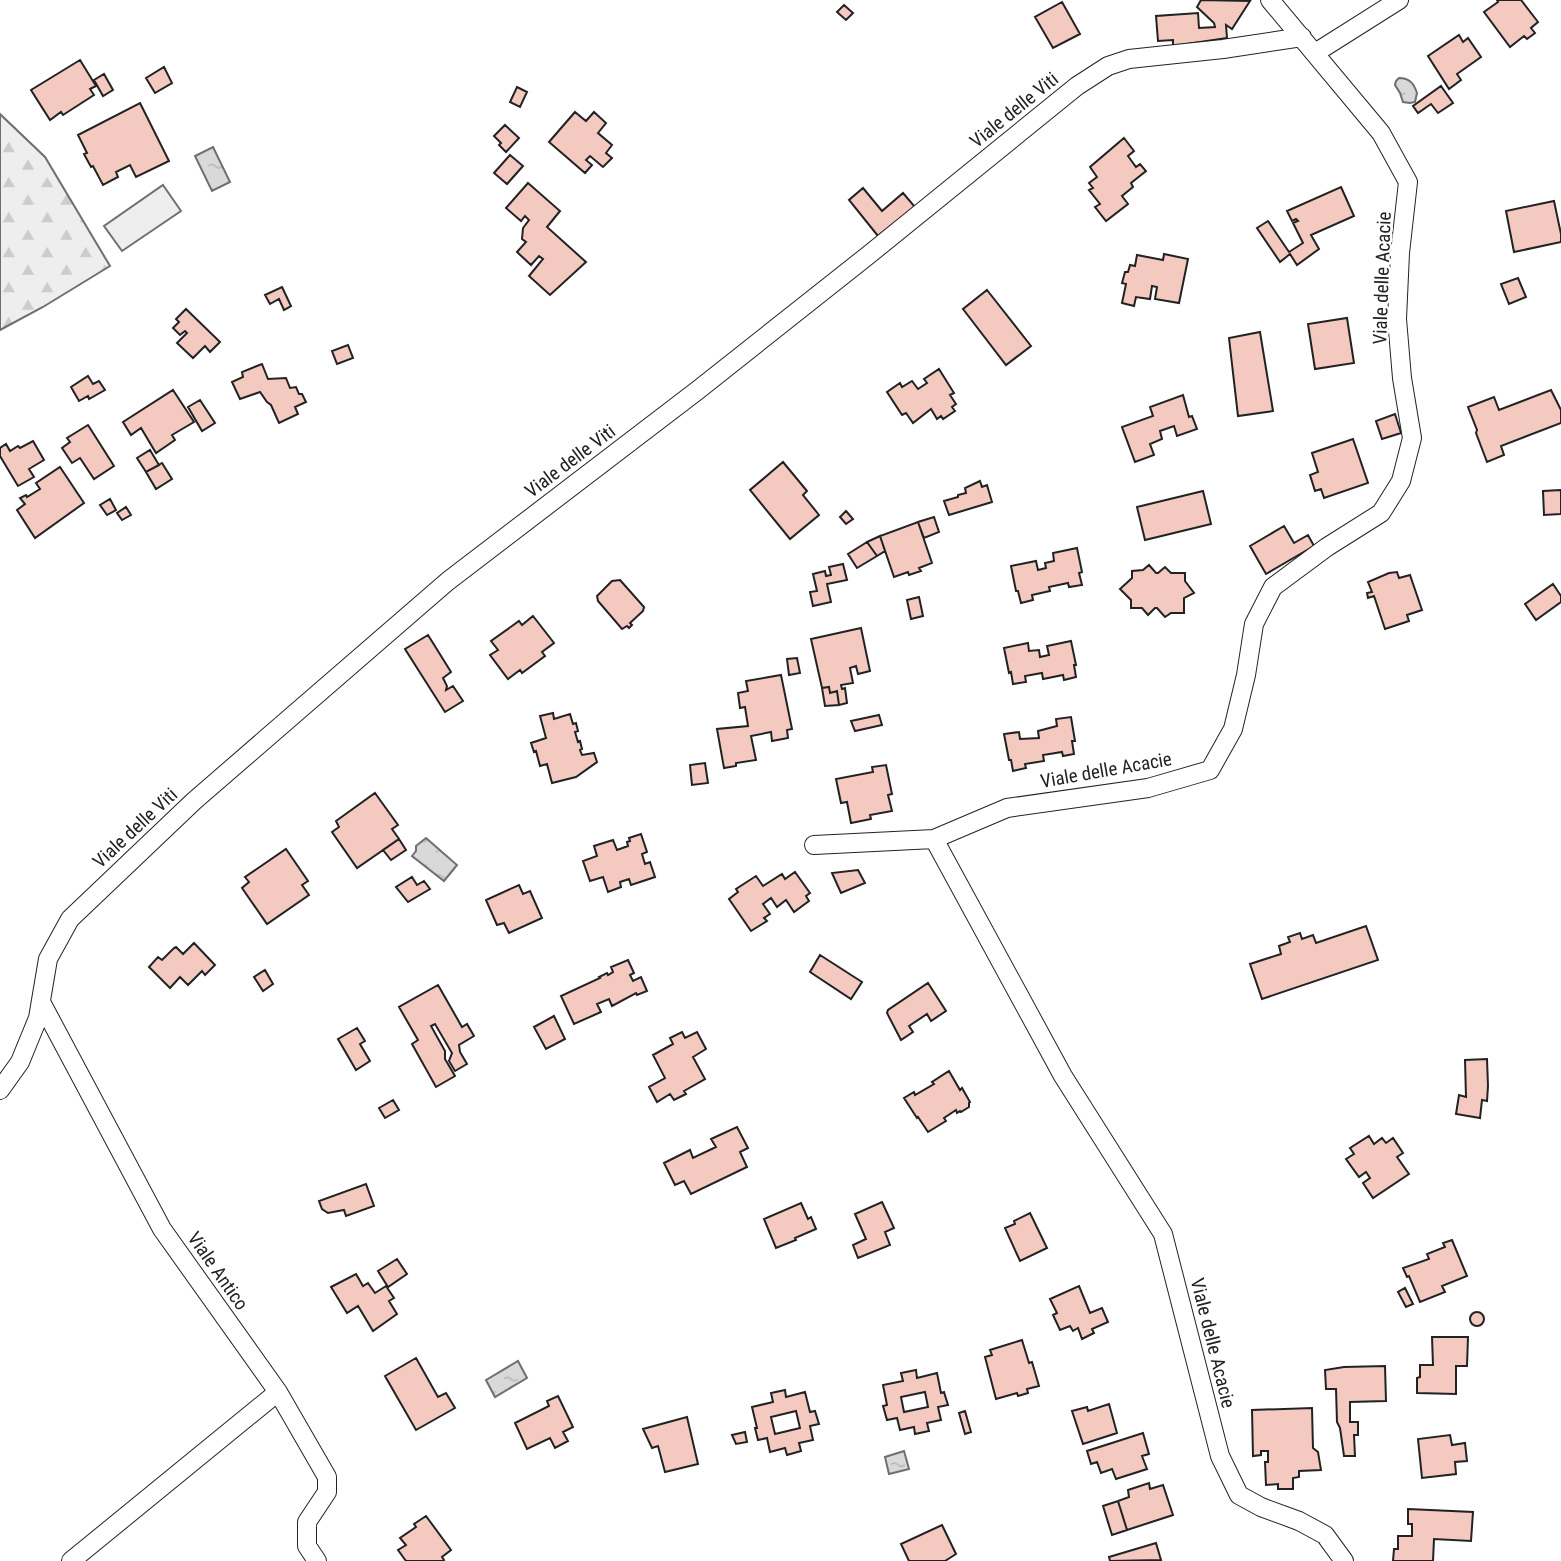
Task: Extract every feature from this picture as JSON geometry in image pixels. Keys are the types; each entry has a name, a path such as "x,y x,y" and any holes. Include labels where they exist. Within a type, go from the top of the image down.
{"street":[{"name":"Viale delle Acacie","path":"814,845 934,839 1007,808 1149,788 1210,770 1233,729 1246,675 1254,624 1273,587 1327,547 1381,513 1401,481 1412,438 1402,378 1397,320 1400,253 1408,181 1381,132 1269,0"},
{"path":"1315,52 1399,0"},
{"name":"Viale delle Viti","path":"0,1090 20,1062 38,1018 48,959 70,919 194,801 448,581 730,365 1077,86 1108,66 1129,59 1302,37"},
{"name":"Viale delle Acacie","path":"934,839 1063,1076 1163,1234 1220,1456 1239,1494 1261,1507 1325,1535 1344,1561"},
{"name":"Viale Antico","path":"41,1002 163,1229 278,1392 327,1477 327,1492 307,1522 307,1546 317,1561"},
{"path":"71,1561 278,1392"}],"green space":[{"path":"0,114 45,157 110,266 0,330"},
{"path":"163,185 181,211 122,251 104,226"}],"water":[{"path":"1399,78 1409,80 1413,84 1417,93 1415,102 1403,102 1395,85"},
{"path":"213,147 230,182 212,191 195,156"},
{"path":"426,838 457,865 444,881 412,856 416,846"},
{"path":"518,1361 527,1378 495,1397 486,1380"},
{"path":"904,1451 909,1469 889,1474 885,1457"}],"building":[{"path":"1201,0 1250,1 1232,29 1226,25 1227,38 1173,46 1173,40 1158,41 1156,16 1198,13 1199,28 1215,27 1197,7"},
{"path":"1497,0 1521,0 1538,22 1531,28 1535,33 1527,39 1524,36 1510,47 1484,12 1498,2"},
{"path":"1062,2 1080,34 1053,48 1035,17"},
{"path":"844,5 853,13 846,20 837,12"},
{"path":"1459,35 1463,42 1468,38 1481,57 1457,74 1461,80 1449,89 1428,56"},
{"path":"80,60 96,86 90,89 94,95 50,120 31,90"},
{"path":"164,67 172,83 155,93 146,78"},
{"path":"104,74 113,90 103,96 94,80"},
{"path":"1441,86 1453,103 1438,113 1431,104 1418,113 1413,106"},
{"path":"517,87 527,92 520,107 510,102"},
{"path":"140,103 169,161 136,177 130,165 116,172 118,177 103,185 84,154 87,153 78,135"},
{"path":"575,112 586,121 594,112 606,123 598,133 612,145 606,153 612,158 603,167 590,156 586,160 592,165 585,173 549,142"},
{"path":"505,125 519,138 506,152 494,136"},
{"path":"1124,138 1134,151 1128,156 1136,167 1140,164 1146,171 1131,183 1133,187 1122,196 1128,204 1106,221 1095,207 1100,204 1089,190 1093,188 1089,183 1097,177 1090,167"},
{"path":"510,155 523,166 507,184 494,173"},
{"path":"528,183 560,211 547,227 586,262 550,295 529,276 543,259 539,256 531,265 517,252 526,242 522,239 523,228 529,220 525,216 521,221 506,208"},
{"path":"1341,187 1354,216 1311,235 1319,249 1297,265 1290,254 1280,262 1257,228 1268,221 1289,252 1303,243 1293,223 1298,221 1292,221 1287,211"},
{"path":"863,188 882,211 903,193 915,207 878,236 849,200"},
{"path":"1554,201 1561,242 1514,252 1506,211"},
{"path":"1164,254 1188,259 1179,303 1155,299 1157,287 1152,286 1150,299 1136,297 1134,306 1122,303 1126,284 1122,283 1125,272 1128,272 1130,265 1135,266 1137,255 1163,260"},
{"path":"1518,278 1526,297 1509,304 1501,284"},
{"path":"282,287 291,306 284,310 279,299 270,304 265,295"},
{"path":"987,290 1031,346 1006,365 963,309"},
{"path":"186,309 220,342 210,352 205,346 193,358 177,343 187,333 185,331 180,335 173,328 179,322 176,319"},
{"path":"1347,318 1354,363 1315,369 1308,324"},
{"path":"1260,332 1273,411 1238,416 1229,338"},
{"path":"348,345 353,358 337,364 332,351"},
{"path":"262,364 268,379 286,378 290,388 296,387 299,394 302,394 306,402 295,407 298,414 279,423 271,405 260,392 240,399 232,382 243,377 242,372"},
{"path":"939,369 954,393 950,395 956,404 952,407 955,411 943,419 941,416 937,419 931,409 913,423 906,413 902,415 887,392 900,383 902,387 912,381 918,389 927,383 924,379"},
{"path":"88,376 93,384 99,381 105,390 79,401 71,387"},
{"path":"173,390 194,422 172,435 175,440 156,453 141,428 131,435 123,422"},
{"path":"1551,390 1561,410 1561,423 1501,446 1504,455 1487,462 1468,407 1494,397 1499,410"},
{"path":"1183,395 1189,417 1192,416 1197,429 1177,436 1174,426 1160,431 1162,439 1150,444 1154,455 1135,462 1122,427 1153,416 1150,407"},
{"path":"200,400 215,423 202,431 188,407"},
{"path":"1395,414 1401,433 1382,439 1376,421"},
{"path":"88,425 114,466 94,479 80,458 72,463 62,448 70,442 67,438"},
{"path":"1353,439 1368,483 1324,498 1321,489 1315,491 1310,475 1318,472 1312,453"},
{"path":"33,441 44,460 29,469 34,477 18,486 0,456 0,448 6,444 10,451"},
{"path":"150,450 159,465 146,472 137,458"},
{"path":"783,462 807,491 803,495 819,515 790,539 750,490"},
{"path":"162,463 172,479 156,489 146,472"},
{"path":"60,467 84,503 35,538 17,510 25,504 20,498 40,489 36,483"},
{"path":"980,481 982,487 987,485 992,502 949,515 944,501 966,493 965,488"},
{"path":"1561,490 1561,514 1544,515 1543,491"},
{"path":"1203,491 1211,524 1145,540 1137,507"},
{"path":"110,499 116,510 107,515 100,505"},
{"path":"126,507 131,515 122,520 117,513"},
{"path":"846,511 853,519 846,524 840,517"},
{"path":"934,517 939,532 924,538 918,522"},
{"path":"918,522 932,563 919,568 921,571 894,577 880,536"},
{"path":"1284,526 1294,543 1308,535 1314,546 1266,574 1250,546"},
{"path":"880,536 885,551 877,556 867,542"},
{"path":"867,542 877,556 857,568 848,554"},
{"path":"1077,548 1082,585 1069,587 1068,583 1049,587 1050,591 1032,595 1033,600 1021,603 1011,566 1036,561 1038,570 1046,568 1045,563 1054,561 1053,553"},
{"path":"843,564 847,580 827,584 831,602 813,606 810,592 817,591 813,574 825,571 826,576 831,575 829,567"},
{"path":"1149,565 1156,573 1165,567 1171,573 1185,573 1185,581 1194,593 1184,598 1184,613 1171,613 1165,617 1157,608 1148,615 1142,608 1131,608 1131,600 1120,589 1132,578 1132,571 1143,570"},
{"path":"1397,572 1399,578 1410,575 1422,610 1407,615 1409,621 1385,629 1374,596 1368,598 1367,593 1372,592 1368,582"},
{"path":"620,580 644,607 629,628 627,626 622,629 598,601 597,596 612,581"},
{"path":"1553,584 1561,596 1561,602 1536,620 1525,604"},
{"path":"919,597 923,616 911,619 907,600"},
{"path":"533,616 554,643 542,652 545,656 522,673 520,670 508,679 490,655 498,650 491,641 519,621 522,625"},
{"path":"861,628 870,671 858,674 856,666 850,668 853,683 841,685 842,689 845,688 847,703 839,705 837,691 830,693 829,687 822,688 811,639"},
{"path":"428,635 451,672 443,678 446,690 453,686 463,701 445,712 405,649"},
{"path":"1071,641 1076,677 1064,680 1063,675 1043,679 1042,673 1025,676 1026,682 1013,684 1004,648 1028,643 1029,651 1039,650 1040,657 1049,655 1047,646"},
{"path":"797,658 800,673 789,675 787,659"},
{"path":"781,675 792,729 787,730 788,738 772,741 771,732 751,736 756,760 724,768 717,729 748,726 745,707 740,708 738,693 748,691 746,681"},
{"path":"829,687 830,693 837,691 839,705 825,706 822,688"},
{"path":"553,713 554,719 570,714 573,724 576,723 578,731 575,732 578,742 580,741 582,755 594,753 597,762 576,777 552,783 547,764 540,766 531,743 546,738 540,716"},
{"path":"879,715 882,725 855,731 851,721"},
{"path":"1071,717 1074,754 1063,756 1062,752 1043,755 1044,761 1025,764 1026,768 1013,771 1004,734 1019,732 1020,739 1039,738 1038,731 1057,726 1056,719"},
{"path":"705,763 708,783 692,785 690,765"},
{"path":"886,765 892,794 888,795 892,811 870,815 871,819 851,823 847,802 841,803 836,779 873,772 872,767"},
{"path":"375,793 398,825 392,829 399,839 357,868 332,832 339,827 336,821"},
{"path":"641,834 647,852 642,854 645,864 650,862 655,877 631,885 629,879 620,882 621,887 608,892 603,877 590,881 583,861 597,856 594,846 613,840 617,850 628,846 629,838"},
{"path":"399,839 406,850 391,860 383,850"},
{"path":"286,849 308,881 302,885 309,895 267,924 242,888 249,882 245,877"},
{"path":"858,870 865,883 841,893 832,873"},
{"path":"795,872 810,893 806,896 809,901 794,912 786,900 777,907 771,898 763,904 770,914 764,918 767,921 751,931 729,899 738,892 736,889 756,876 763,886 782,874 785,879"},
{"path":"412,877 417,885 424,881 430,889 408,902 396,887"},
{"path":"519,885 523,894 530,891 542,918 509,933 504,923 497,925 486,900"},
{"path":"1366,926 1378,960 1262,999 1250,964 1281,954 1279,946 1290,942 1288,937 1300,933 1302,939 1313,935 1316,943"},
{"path":"194,943 215,965 205,975 202,971 188,985 180,977 170,988 149,967 158,957 162,960 174,948 183,954"},
{"path":"820,955 862,982 851,999 810,972"},
{"path":"628,960 634,973 630,975 633,981 641,977 647,991 637,995 636,993 612,1006 609,999 597,1004 601,1012 574,1024 561,996 607,973 608,975 613,972 611,967"},
{"path":"265,970 273,984 263,991 254,977"},
{"path":"928,983 946,1011 931,1021 927,1014 909,1026 913,1032 901,1040 887,1013 888,1010"},
{"path":"438,985 462,1027 467,1024 474,1036 459,1045 467,1064 455,1071 449,1061 452,1053 435,1024 431,1026 455,1076 436,1087 412,1044 418,1040 399,1007"},
{"path":"554,1016 565,1039 546,1049 534,1027"},
{"path":"357,1028 365,1041 360,1044 370,1061 356,1070 338,1039"},
{"path":"682,1032 685,1038 697,1032 706,1049 693,1057 705,1079 674,1100 670,1094 657,1102 649,1087 665,1078 653,1055 673,1044 670,1038"},
{"path":"1487,1059 1487,1101 1482,1100 1480,1118 1456,1114 1459,1095 1466,1097 1465,1060"},
{"path":"949,1071 970,1102 969,1107 957,1113 956,1110 944,1118 946,1121 928,1132 904,1098 934,1084 932,1082"},
{"path":"393,1100 399,1110 385,1118 379,1108"},
{"path":"737,1127 748,1148 740,1152 747,1167 691,1194 684,1181 675,1185 664,1163 690,1150 693,1158 716,1147 711,1139"},
{"path":"1369,1136 1374,1144 1382,1138 1386,1143 1393,1138 1403,1153 1397,1157 1409,1174 1373,1198 1363,1183 1370,1178 1366,1172 1359,1177 1346,1159 1354,1154 1350,1148"},
{"path":"366,1184 374,1206 346,1216 344,1210 328,1213 322,1209 319,1201"},
{"path":"882,1202 894,1228 885,1232 890,1245 858,1258 853,1245 866,1239 855,1214"},
{"path":"801,1203 816,1229 776,1248 764,1219"},
{"path":"1030,1213 1047,1248 1020,1261 1005,1228"},
{"path":"1452,1240 1467,1276 1442,1286 1445,1292 1420,1302 1403,1268 1429,1259 1427,1254 1445,1247 1443,1243"},
{"path":"397,1259 407,1274 388,1287 378,1271"},
{"path":"356,1274 363,1286 368,1283 375,1293 386,1286 394,1298 389,1301 397,1314 373,1331 358,1306 347,1313 331,1287"},
{"path":"1079,1286 1090,1313 1102,1308 1108,1322 1092,1329 1094,1333 1082,1339 1078,1328 1073,1331 1070,1326 1060,1330 1053,1315 1057,1313 1050,1299"},
{"path":"1405,1288 1413,1304 1406,1307 1398,1292"},
{"path":"1477,1312 1482,1314 1482,1324 1477,1326 1472,1324 1470,1319 1472,1314"},
{"path":"1432,1337 1468,1337 1467,1366 1456,1366 1456,1394 1417,1393 1420,1365 1433,1365"},
{"path":"1022,1340 1039,1386 1027,1389 1028,1393 996,1399 985,1357 992,1355 990,1350"},
{"path":"416,1358 438,1397 446,1393 455,1408 416,1430 385,1376"},
{"path":"1385,1366 1386,1401 1350,1402 1350,1422 1358,1422 1358,1435 1354,1435 1355,1456 1344,1456 1337,1422 1336,1389 1326,1389 1325,1370"},
{"path":"916,1370 917,1378 937,1373 941,1393 944,1392 948,1405 938,1407 941,1420 927,1423 929,1431 915,1434 914,1427 900,1430 897,1418 887,1420 883,1406 887,1405 883,1385 903,1381 901,1373","holes":["925,1392 928,1407 904,1412 901,1397"]},
{"path":"785,1390 786,1397 805,1392 810,1412 815,1411 819,1424 810,1426 813,1440 799,1443 801,1451 787,1455 785,1448 770,1452 767,1438 758,1440 752,1407 773,1402 771,1393","holes":["796,1411 800,1428 775,1434 771,1417"]},
{"path":"558,1396 573,1427 563,1432 568,1441 555,1448 550,1438 527,1449 515,1423 549,1406 547,1401"},
{"path":"1109,1404 1117,1433 1083,1444 1072,1411 1087,1407 1088,1411"},
{"path":"1312,1408 1313,1448 1318,1452 1321,1470 1299,1471 1299,1477 1293,1478 1293,1489 1278,1489 1278,1484 1266,1485 1265,1462 1268,1462 1268,1451 1261,1451 1261,1455 1253,1456 1252,1410"},
{"path":"965,1411 971,1432 965,1434 959,1413"},
{"path":"687,1417 698,1464 665,1472 658,1446 652,1448 643,1429"},
{"path":"745,1432 747,1442 736,1444 732,1435"},
{"path":"1143,1433 1149,1454 1142,1456 1147,1469 1116,1479 1112,1469 1101,1473 1097,1462 1091,1464 1087,1451"},
{"path":"1450,1435 1452,1445 1465,1443 1467,1461 1455,1462 1456,1474 1422,1478 1418,1439"},
{"path":"1149,1483 1150,1489 1163,1485 1173,1515 1127,1530 1118,1501 1129,1497 1128,1490"},
{"path":"1118,1501 1127,1530 1112,1535 1103,1506"},
{"path":"1408,1509 1473,1512 1471,1541 1434,1539 1433,1561 1393,1561 1394,1549 1398,1549 1398,1536 1412,1536 1412,1524 1408,1524"},
{"path":"426,1516 451,1550 442,1557 442,1561 406,1561 398,1550 406,1545 400,1538"},
{"path":"942,1525 956,1554 945,1561 909,1561 901,1544"},
{"path":"1156,1543 1161,1560 1110,1561 1109,1557"}]}
